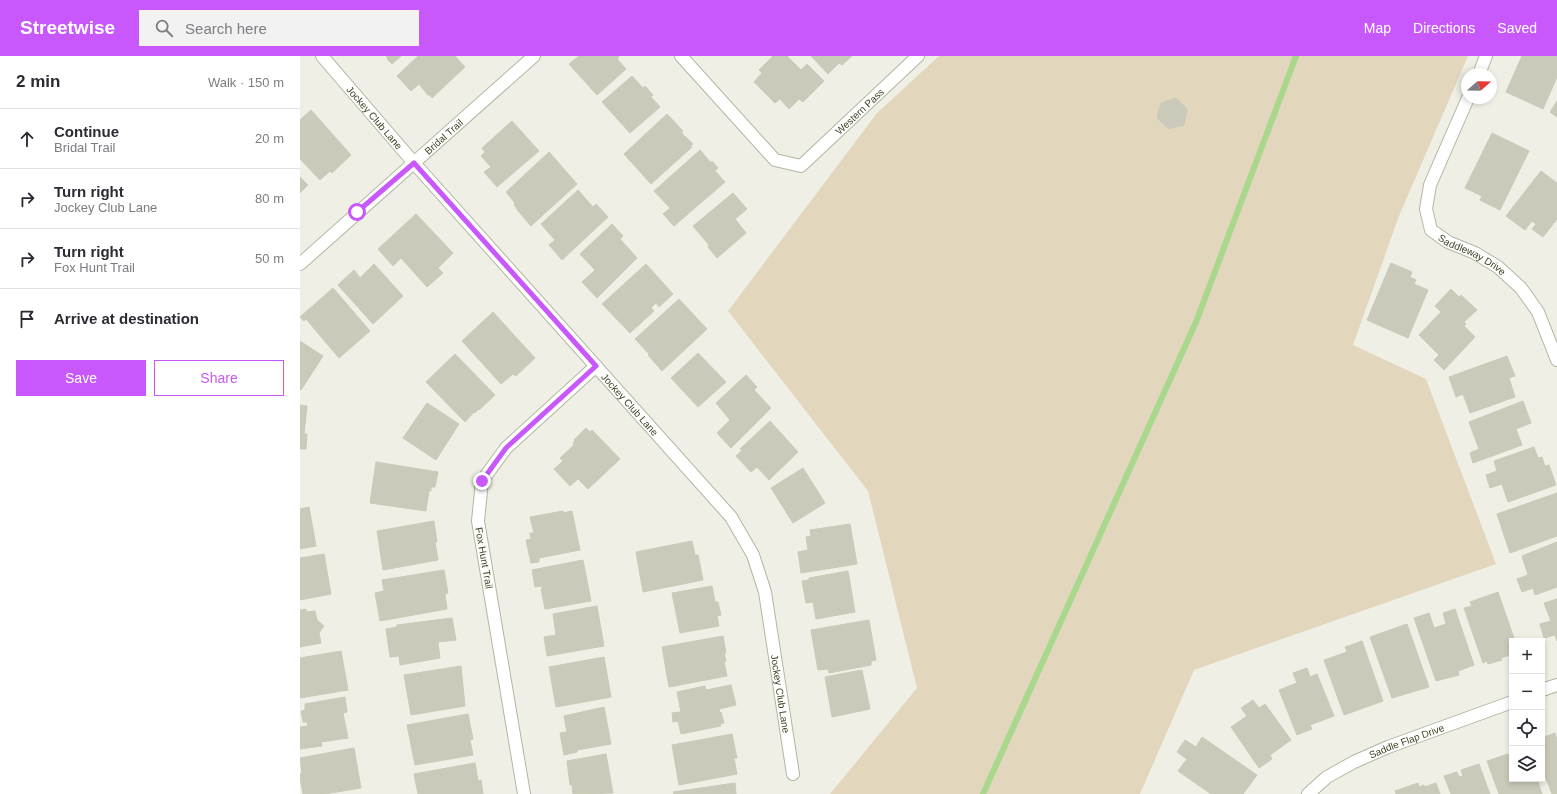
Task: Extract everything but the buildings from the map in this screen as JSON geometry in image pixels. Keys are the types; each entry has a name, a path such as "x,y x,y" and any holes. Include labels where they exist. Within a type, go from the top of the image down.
{"street":[{"name":"Jockey Club Lane","path":"322,56 414,163 731,517 753,555 765,592 793,774"},
{"name":"Bridal Trail","path":"300,264 534,56"},
{"name":"Western Pass","path":"681,56 775,160 801,166 918,56"},
{"path":"1481,68 1486,56"},
{"name":"Saddleway Drive","path":"1465,104 1430,185 1426,209 1431,230 1448,242 1476,253 1498,267 1521,288 1538,312 1557,360"},
{"name":"Fox Hunt Trail","path":"524,794 478,522 482,481 506,448 596,366"},
{"path":"1545,689 1557,685"},
{"name":"Saddle Flap Drive","path":"1308,794 1327,777 1354,762 1388,747 1509,703"}],"shaded area":[{"path":"939,56 1468,56 1463,68 1461,68 1461,72 1399,216 1353,345 1426,379 1496,564 1194,670 1140,794 830,794 917,688 868,491 728,311 877,113"}],"waterway":[{"path":"983,794 1196,322 1296,56"}],"route":[{"path":"357,212 414,163 596,366 506,448 482,481"}]}
